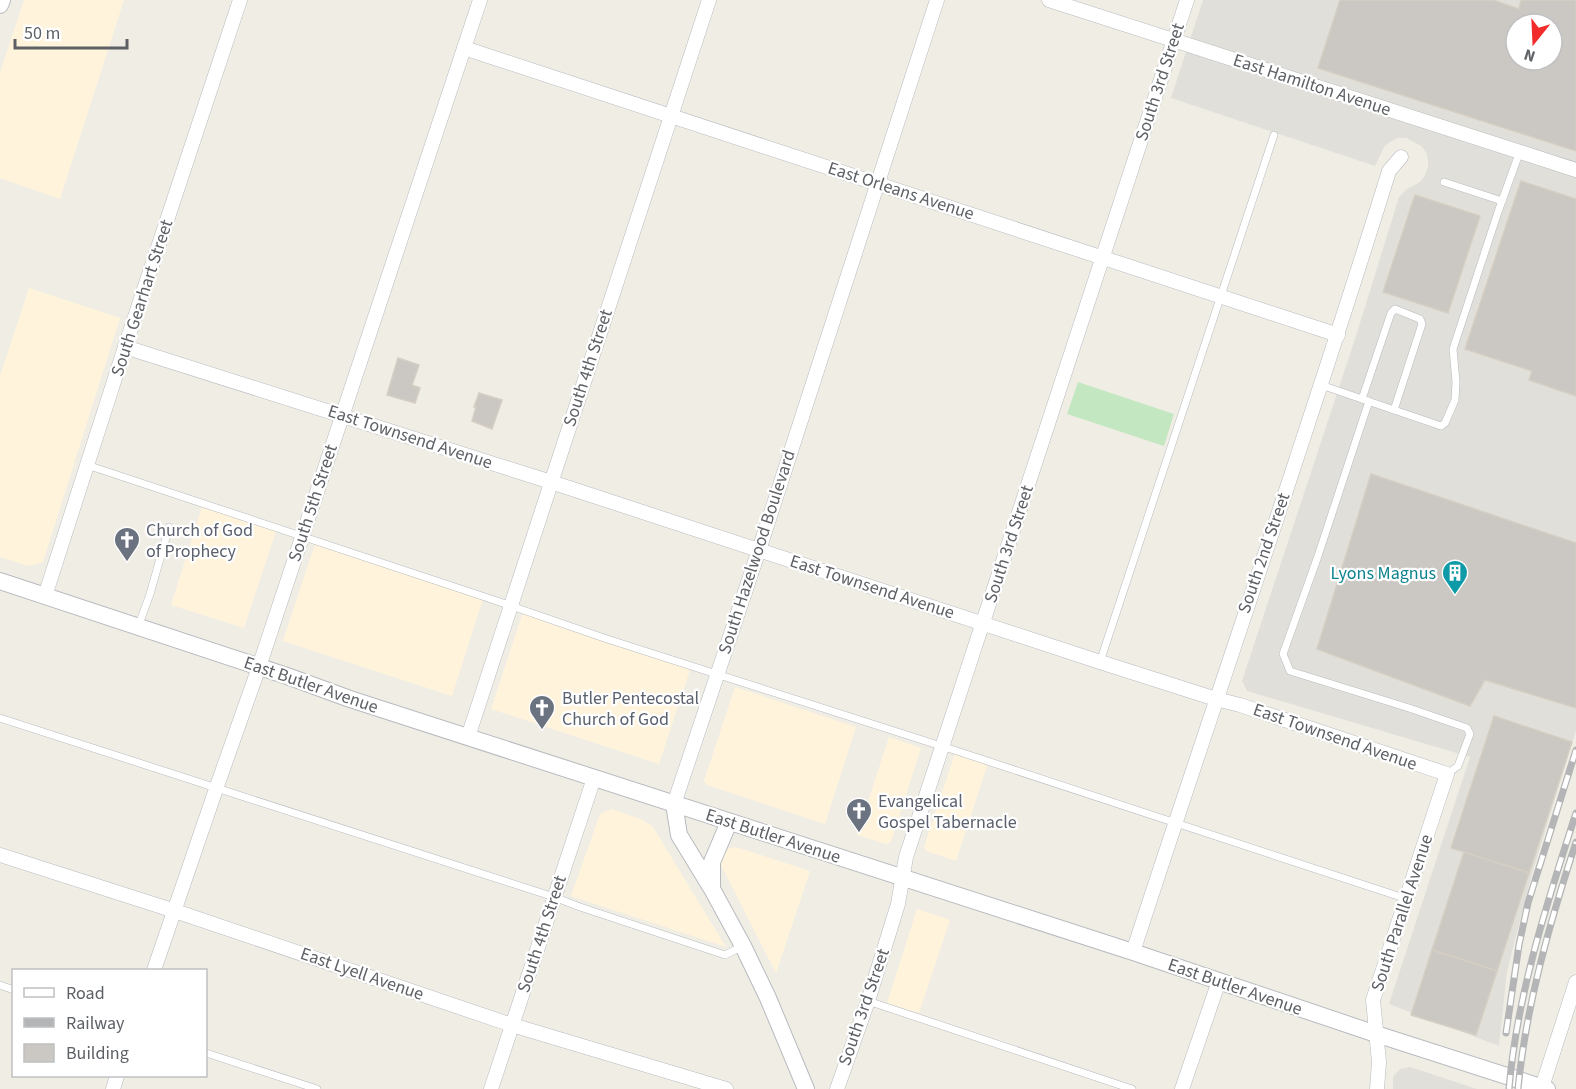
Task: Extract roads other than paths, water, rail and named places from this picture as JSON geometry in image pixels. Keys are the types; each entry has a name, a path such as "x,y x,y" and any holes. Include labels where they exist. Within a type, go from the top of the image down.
{"street":[{"path":"0,5 2,0"},
{"name":"South Gearhart Street","path":"45,596 240,0"},
{"name":"South 5th Street","path":"154,969 259,667 480,0"},
{"name":"South 4th Street","path":"468,737 709,0"},
{"name":"South Hazelwood Boulevard","path":"806,1089 768,998 743,946 679,834 674,804 759,550 937,0"},
{"name":"East Hamilton Avenue","path":"1049,0 1576,170"},
{"name":"South 3rd Street","path":"837,1089 868,1002 898,904 906,857 1187,0"},
{"name":"East Orleans Avenue","path":"464,48 1338,335"},
{"name":"South 2nd Street","path":"1133,952 1338,335 1389,171 1401,157"},
{"name":"East Townsend Avenue","path":"125,347 550,482 1448,774"},
{"name":"East Butler Avenue","path":"0,581 350,699 1133,952 1544,1088"},
{"name":"South Parallel Avenue","path":"1377,1089 1379,1062 1372,1000 1448,774"},
{"name":"South 4th Street","path":"491,1089 594,778"},
{"path":"712,889 712,862 729,822"},
{"name":"East Lyell Avenue","path":"0,855 175,911 513,1025 726,1089"},
{"path":"1182,1089 1219,981"},
{"path":"1544,1088 1576,982"}],"lane":[{"path":"1100,662 1274,135"},
{"path":"1321,385 1441,426 1445,423 1455,400 1453,350 1520,151"},
{"path":"1444,182 1502,201"},
{"path":"1394,410 1422,324 1420,319 1395,309 1391,313 1318,555 1283,654 1290,671 1467,728 1470,734 1458,766 1448,774"},
{"path":"87,465 607,639 1407,899"},
{"path":"138,627 169,527"},
{"path":"0,718 554,897 725,955 743,946"},
{"path":"868,1002 1132,1089"},
{"path":"207,1053 317,1089"}],"railway":[{"path":"1506,1033 1519,945 1528,903 1576,750"},
{"path":"1509,1089 1526,984 1544,915 1576,813"},
{"path":"1518,1089 1527,1026 1540,964 1576,842"}],"place":[{"name":"Church of God of Prophecy","path":"127,563"},
{"name":"Lyons Magnus","path":"1455,596"},
{"name":"Butler Pentecostal Church of God","path":"542,731"},
{"name":"Evangelical Gospel Tabernacle","path":"859,834"}]}
